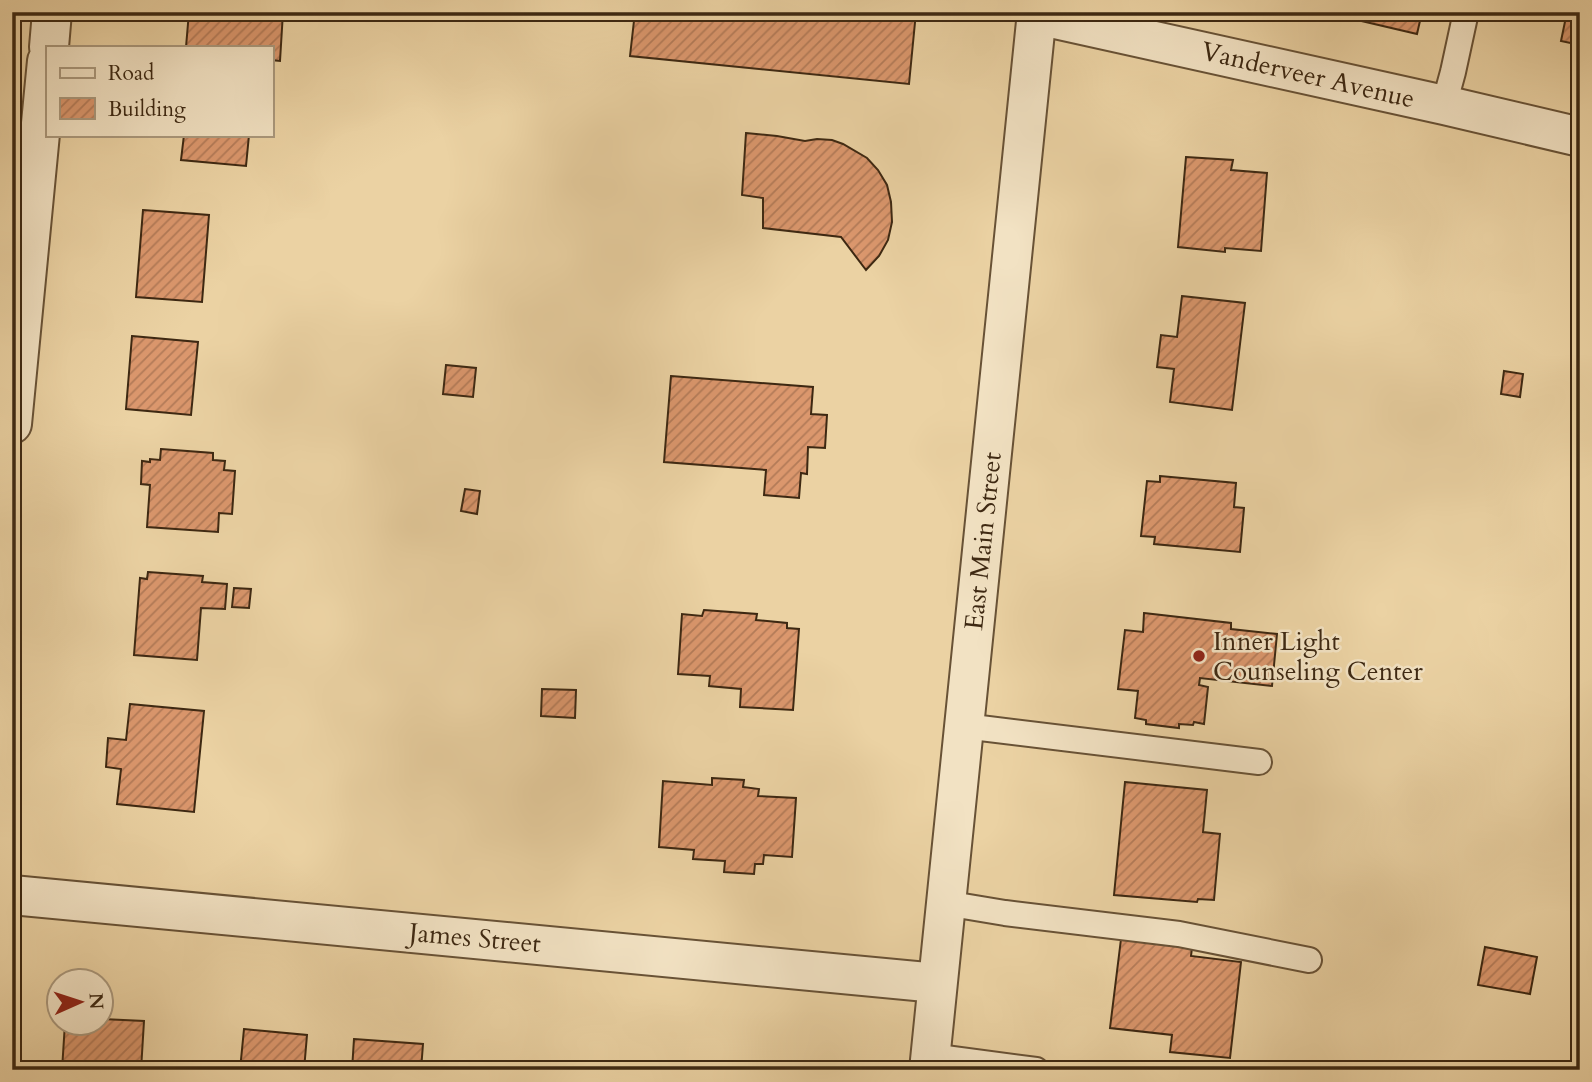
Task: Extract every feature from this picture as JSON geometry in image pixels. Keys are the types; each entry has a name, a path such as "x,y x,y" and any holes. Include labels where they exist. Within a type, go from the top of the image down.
{"street":[{"path":"48,46 52,12"},
{"name":"Vanderveer Avenue","path":"1037,14 1580,137"},
{"name":"East Main Street","path":"929,1063 1037,14"},
{"path":"12,424 46,71"},
{"name":"James Street","path":"12,895 937,983"}],"lane":[{"path":"1444,105 1466,12"},
{"path":"964,726 1259,762"},
{"path":"945,903 1005,913 1178,933 1308,960"},
{"path":"929,1063 1036,1070"}],"building":[{"path":"189,12 283,12 280,61 273,60 273,46 186,46"},
{"path":"635,12 916,12 909,84 630,56"},
{"path":"1323,12 1422,12 1417,34"},
{"path":"1567,12 1580,12 1580,45 1561,41"},
{"path":"746,133 805,141 832,140 867,158 878,170 887,185 892,222 888,240 879,256 866,270 841,237 763,228 763,198 742,195"},
{"path":"184,136 249,136 246,166 181,160"},
{"path":"1186,157 1233,160 1231,170 1267,173 1261,251 1225,248 1225,252 1178,247"},
{"path":"143,210 209,215 202,302 136,297"},
{"path":"1182,296 1245,303 1232,410 1170,402 1174,369 1157,367 1161,335 1177,337"},
{"path":"132,336 198,342 191,415 126,409"},
{"path":"446,365 476,368 473,397 443,394"},
{"path":"1504,371 1523,374 1520,397 1501,394"},
{"path":"671,376 813,387 811,414 827,415 825,448 808,447 807,474 801,473 799,498 764,495 766,470 664,462"},
{"path":"161,449 213,453 213,460 225,461 224,470 235,471 232,514 219,513 218,532 147,527 150,485 141,484 142,461 160,460"},
{"path":"1160,476 1236,483 1234,507 1244,508 1240,552 1154,544 1155,537 1141,536 1147,481 1160,482"},
{"path":"465,489 480,491 477,514 461,511"},
{"path":"148,572 203,576 202,582 227,584 225,609 201,608 197,660 134,655 140,578 147,579"},
{"path":"234,588 251,589 249,608 232,607"},
{"path":"704,610 757,614 756,620 787,623 787,628 799,629 793,710 740,707 741,689 709,686 710,676 678,674 682,614 702,616"},
{"name":"Inner Light Counseling Center","path":"1144,613 1231,623 1231,629 1277,634 1272,686 1200,678 1199,685 1208,687 1204,724 1179,724 1179,728 1146,724 1146,720 1135,718 1138,691 1118,689 1125,630 1143,632"},
{"path":"542,689 576,690 575,718 541,716"},
{"path":"130,704 204,711 194,812 117,804 121,769 106,767 108,738 126,740"},
{"path":"712,778 744,780 743,787 759,789 758,796 796,798 792,857 764,855 763,864 755,864 754,874 724,872 725,861 693,859 694,850 659,847 663,781 712,785"},
{"path":"1125,782 1207,790 1203,832 1220,834 1214,900 1198,899 1197,902 1114,895"},
{"path":"1121,939 1192,948 1191,956 1241,962 1230,1058 1170,1052 1172,1035 1110,1028"},
{"path":"1485,947 1537,957 1530,994 1478,985"},
{"path":"116,1020 144,1021 141,1070 62,1070 64,1036 116,1036"},
{"path":"244,1029 307,1035 304,1070 240,1070"},
{"path":"354,1039 423,1044 421,1070 352,1070"}],"place":[{"name":"Inner Light Counseling Center","path":"1199,656"}]}
